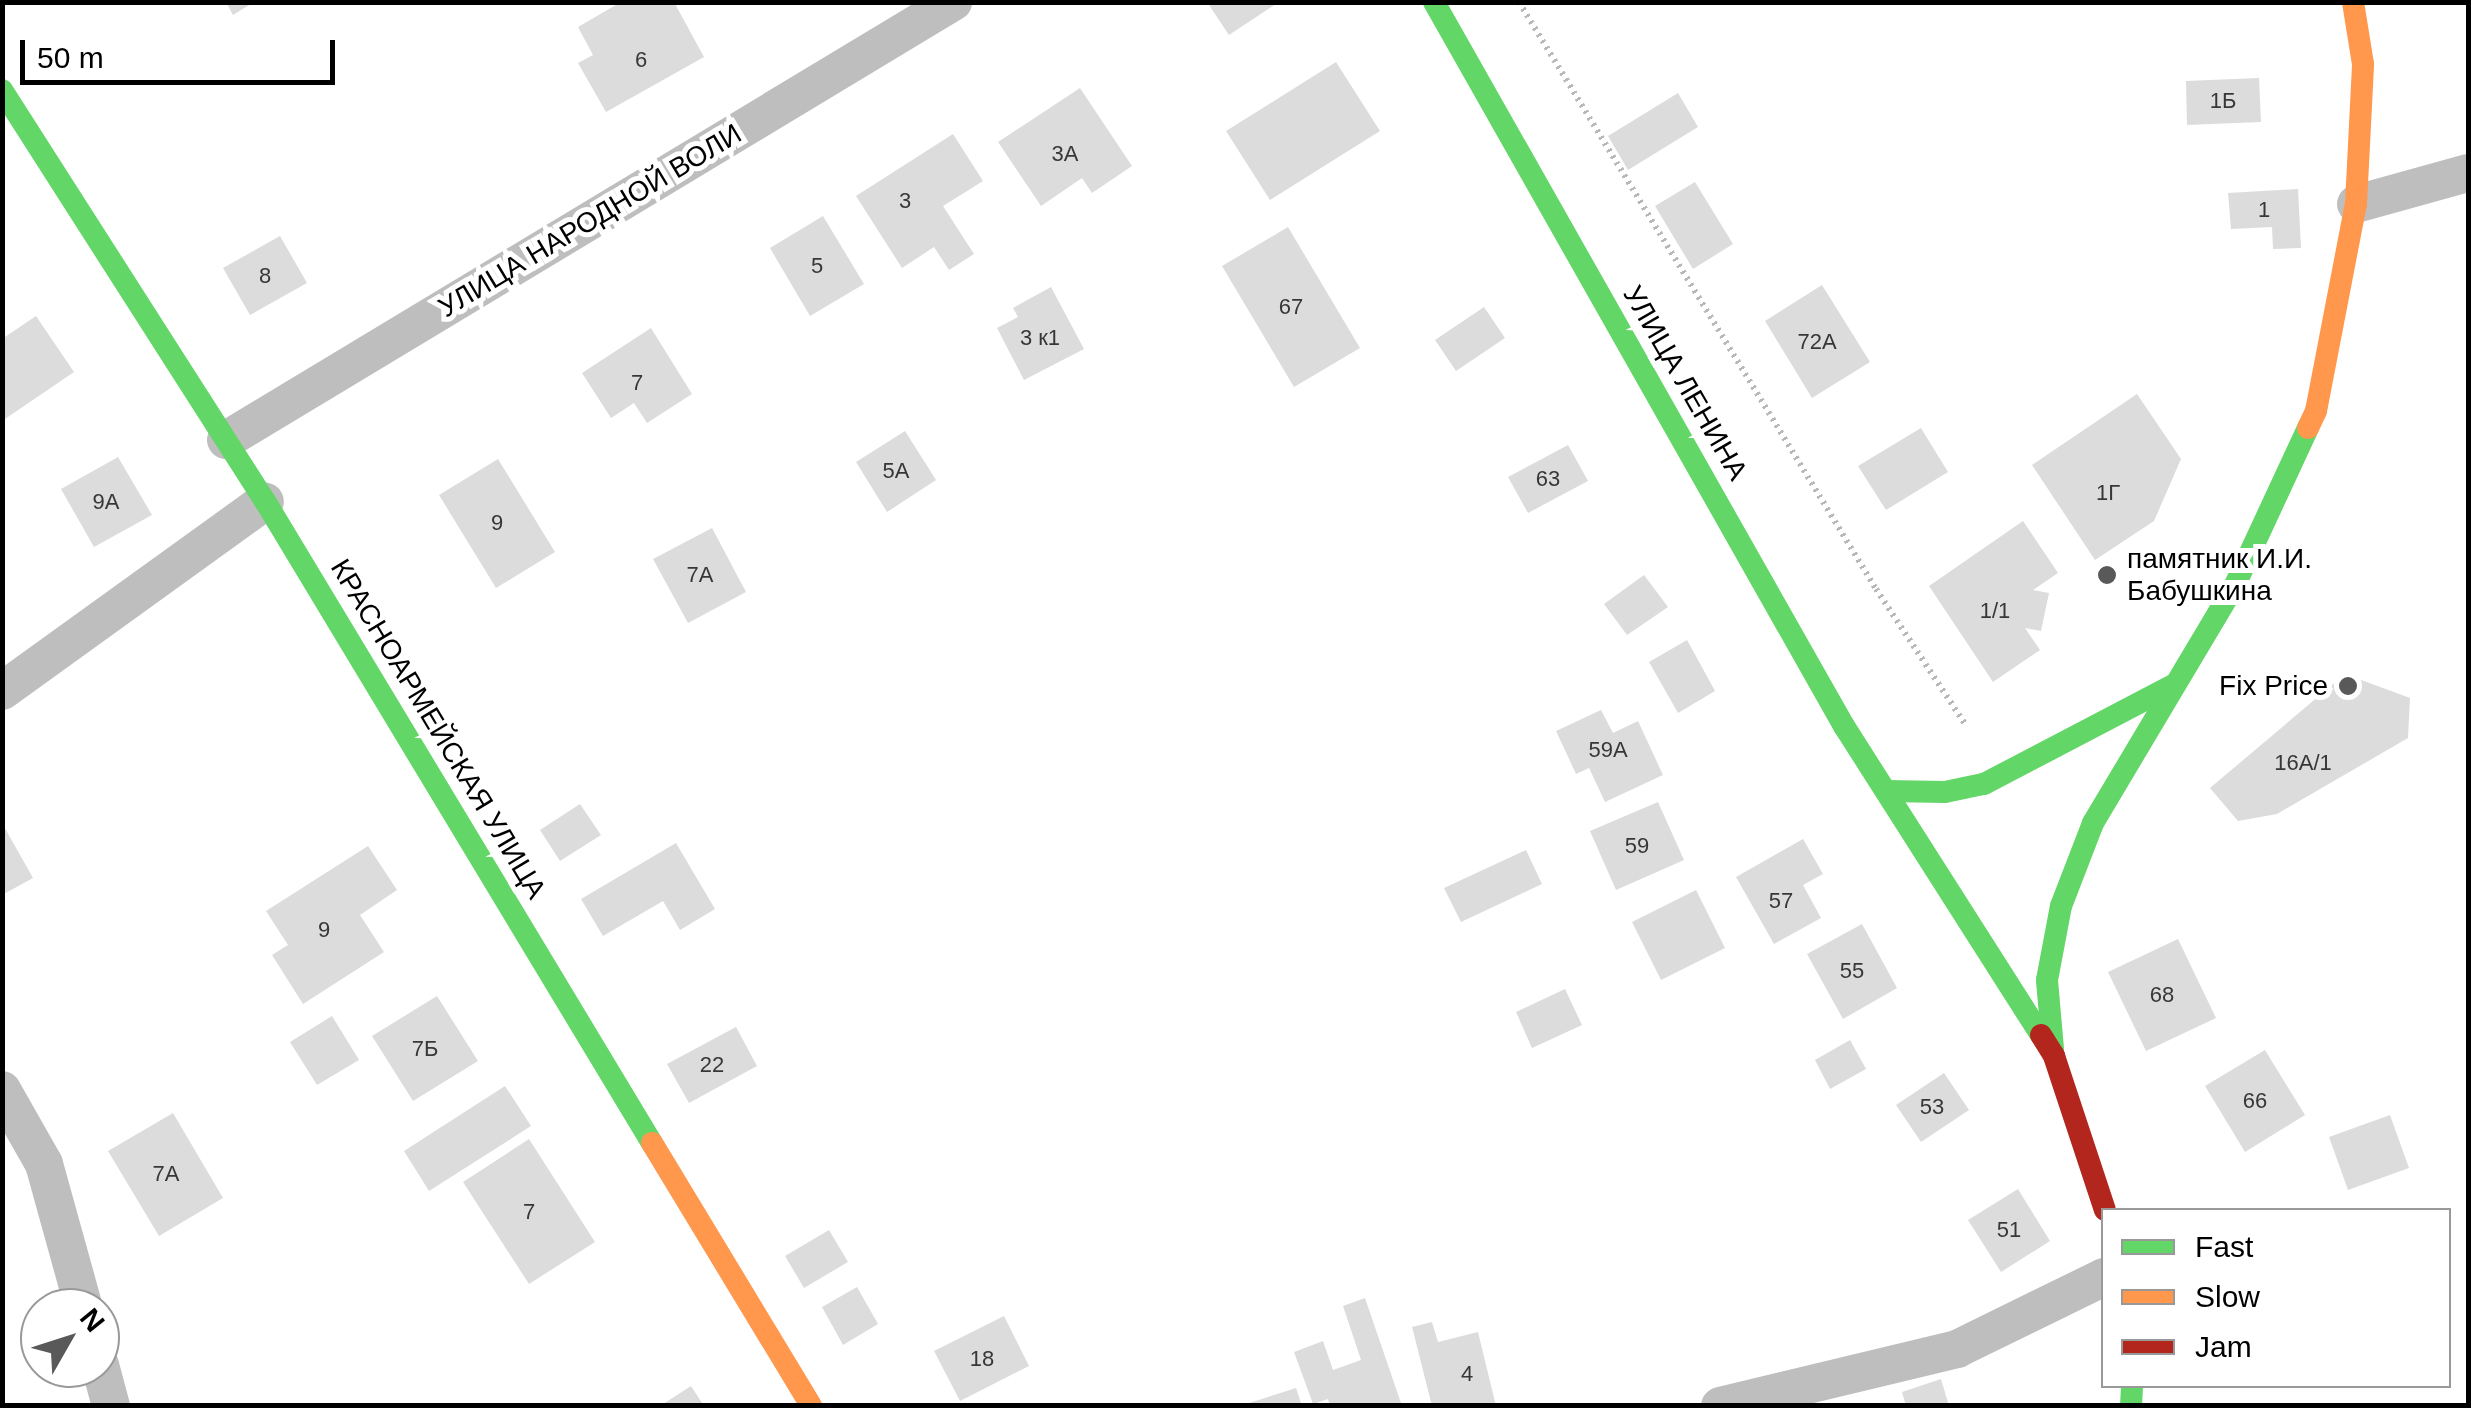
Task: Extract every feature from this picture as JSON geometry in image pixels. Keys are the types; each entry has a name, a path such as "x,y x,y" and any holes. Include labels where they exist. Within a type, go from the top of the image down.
{"street":[{"name":"УЛИЦА НАРОДНОЙ ВОЛИ","path":"226,440 953,2"},
{"name":"УЛИЦА ЛЕНИНА","path":"1434,2 1834,709 2054,1056"},
{"path":"2104,1208 2054,1056 2048,980 2061,906 2093,823 2236,583 2316,411 2356,204 2363,64 2353,2"},
{"name":"КРАСНОАРМЕЙСКАЯ УЛИЦА","path":"2,90 166,352 265,501 811,1406"},
{"path":"2356,204 2468,173"},
{"path":"2,691 265,501"},
{"path":"1886,791 1946,792 1984,784 2173,685"},
{"path":"2,1090 44,1164 78,1288"},
{"path":"1720,1406 1956,1349 2101,1278"}],"path":[{"path":"1519,2 1825,506 1965,724"}],"building":[{"path":"226,2 254,2 233,15"},
{"path":"621,2 674,2 704,57 606,112 578,63 593,55 578,27"},
{"path":"1207,2 1279,2 1229,35"},
{"path":"1336,62 1380,131 1270,200 1226,131"},
{"path":"2259,78 2261,122 2187,125 2186,81"},
{"path":"1080,88 1132,166 1092,193 1082,178 1041,206 998,142"},
{"path":"1678,93 1698,127 1628,170 1608,136"},
{"path":"953,134 983,181 943,206 974,254 949,270 934,247 902,268 856,196"},
{"path":"1695,182 1733,244 1693,269 1655,206"},
{"path":"2298,189 2301,248 2273,249 2272,227 2231,229 2228,193"},
{"path":"823,216 864,284 810,316 770,248"},
{"path":"1288,227 1360,348 1294,387 1222,266"},
{"path":"280,236 307,283 250,315 223,268"},
{"path":"1822,285 1870,362 1812,398 1765,321"},
{"path":"1051,287 1084,349 1024,380 997,328 1018,317 1013,308"},
{"path":"1484,307 1505,338 1456,371 1435,340"},
{"path":"36,316 74,372 2,421 2,339"},
{"path":"651,328 692,394 647,423 634,403 611,418 582,373"},
{"path":"2137,394 2181,459 2154,521 2095,560 2032,465"},
{"path":"1921,428 1948,472 1886,510 1858,466"},
{"path":"905,431 936,480 887,512 856,462"},
{"path":"1568,445 1588,481 1528,513 1508,477"},
{"path":"118,457 152,515 94,547 61,489"},
{"path":"498,459 555,552 496,588 439,495"},
{"path":"2023,521 2058,573 2033,590 2049,593 2041,631 2025,628 2040,650 1993,682 1929,586"},
{"path":"712,528 746,592 688,623 653,559"},
{"path":"1644,575 1668,607 1627,635 1604,604"},
{"path":"1687,640 1715,691 1678,713 1649,662"},
{"path":"2345,674 2410,698 2408,738 2277,814 2238,821 2210,788"},
{"path":"1601,710 1613,733 1638,721 1663,775 1605,802 1589,768 1576,774 1556,731"},
{"path":"1658,802 1684,860 1616,890 1590,831"},
{"path":"580,804 601,835 560,861 540,830"},
{"path":"2,823 33,878 2,895"},
{"path":"1803,839 1823,874 1803,885 1821,918 1774,944 1736,877"},
{"path":"676,843 715,909 680,930 663,901 603,936 581,899"},
{"path":"368,846 397,890 360,915 384,952 303,1004 272,955 288,945 266,911"},
{"path":"1526,850 1542,884 1461,922 1444,888"},
{"path":"1696,890 1725,948 1661,980 1632,922"},
{"path":"1862,924 1897,988 1843,1019 1807,954"},
{"path":"2178,939 2216,1018 2146,1051 2108,972"},
{"path":"1565,989 1582,1025 1532,1048 1516,1012"},
{"path":"437,996 478,1061 413,1101 372,1036"},
{"path":"332,1016 359,1060 317,1085 290,1042"},
{"path":"736,1027 757,1066 689,1103 667,1064"},
{"path":"1850,1040 1866,1069 1830,1089 1815,1060"},
{"path":"2265,1050 2305,1115 2245,1152 2205,1086"},
{"path":"1944,1073 1969,1110 1921,1142 1896,1105"},
{"path":"505,1086 531,1126 429,1191 404,1151"},
{"path":"173,1113 223,1198 159,1236 108,1151"},
{"path":"2390,1115 2409,1168 2348,1190 2329,1137"},
{"path":"529,1139 595,1242 529,1284 463,1182"},
{"path":"2018,1189 2050,1241 2001,1272 1968,1220"},
{"path":"829,1230 848,1262 804,1288 785,1256"},
{"path":"857,1287 878,1324 843,1345 822,1307"},
{"path":"1365,1298 1402,1406 1330,1406 1328,1399 1313,1404 1294,1352 1323,1341 1333,1370 1361,1360 1343,1306"},
{"path":"1004,1316 1029,1366 960,1401 934,1351"},
{"path":"1432,1322 1438,1342 1478,1332 1496,1406 1432,1406 1412,1327"},
{"path":"1941,1379 1949,1406 1906,1406 1902,1392"},
{"path":"691,1386 704,1406 660,1406"},
{"path":"1296,1388 1302,1406 1243,1405"}],"traffic: fast":[{"path":"1434,2 1844,726 2041,1035"},
{"path":"2,90 265,501 652,1143"},
{"path":"2053,1049 2047,980 2061,906 2093,823 2236,583 2308,428"},
{"path":"1886,791 1945,792 1984,784 2173,685"},
{"path":"2131,1406 2132,1388"}],"traffic: slow":[{"path":"2308,428 2316,411 2356,204 2363,64 2353,2"},
{"path":"652,1143 811,1406"}],"traffic: jam":[{"path":"2041,1035 2054,1056 2104,1208"}],"place":[{"name":"памятник И.И. Бабушкина","path":"2107,575"},
{"name":"Fix Price","path":"2348,686"}]}
